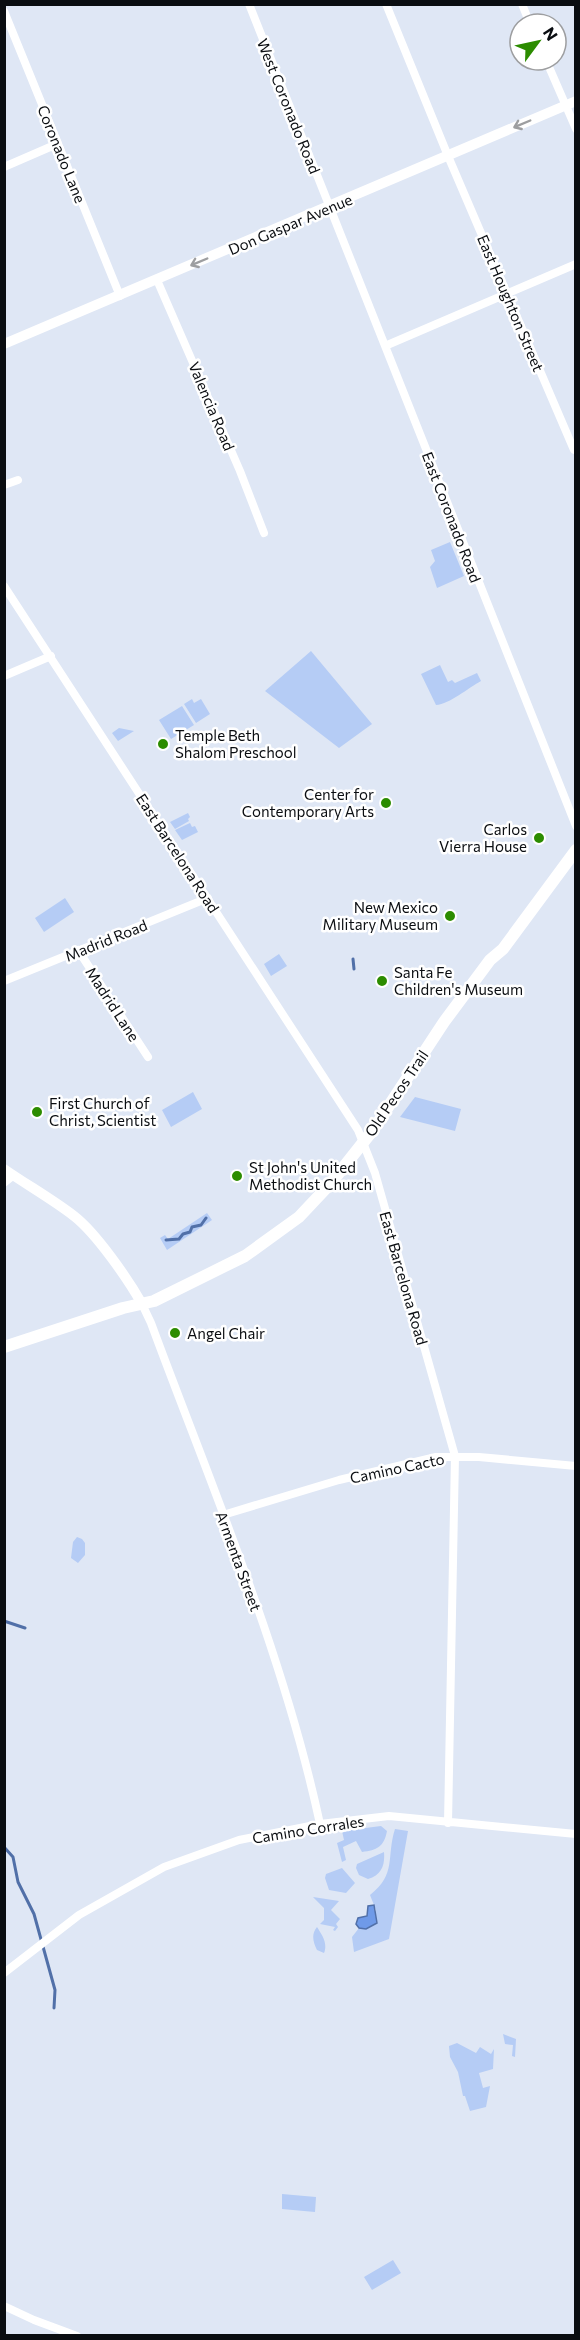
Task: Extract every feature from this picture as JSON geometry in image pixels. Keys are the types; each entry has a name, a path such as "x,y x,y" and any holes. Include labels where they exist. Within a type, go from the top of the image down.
{"main road":[{"name":"Old Pecos Trail","path":"4,1347 154,1301 238,1261 299,1217 331,1183 373,1130 444,1022 490,960 503,949 576,850"}],"street":[{"name":"West Coronado Road","path":"249,4 330,207"},
{"name":"East Houghton Street","path":"386,4 448,156 575,450"},
{"name":"Coronado Lane","path":"4,11 120,296"},
{"path":"553,72 571,104 576,129"},
{"name":"Don Gaspar Avenue","path":"4,344 571,104"},
{"path":"4,167 57,144"},
{"name":"East Coronado Road","path":"330,207 576,826"},
{"path":"385,346 576,264"},
{"name":"Valencia Road","path":"157,280 240,471 264,533"},
{"path":"4,485 18,480"},
{"name":"East Barcelona Road","path":"4,586 358,1130 375,1173 455,1456 448,1824"},
{"path":"4,676 51,656"},
{"name":"Madrid Road","path":"4,981 208,898"},
{"name":"Madrid Lane","path":"78,950 148,1057"},
{"path":"4,1183 9,1172 75,1217 87,1228 142,1304"},
{"name":"Armenta Street","path":"142,1304 223,1515 292,1713 304,1753 320,1824"},
{"name":"Camino Cacto","path":"223,1515 339,1480 436,1457 455,1456 576,1466"},
{"name":"Camino Corrales","path":"4,1973 79,1915 164,1867 240,1840 320,1824 389,1816 448,1824 576,1834"},
{"path":"4,2306 77,2336"}],"shaded area":[{"path":"450,542 464,576 437,588 430,567 435,561 431,550"},
{"path":"311,651 372,724 339,748 265,691"},
{"path":"440,665 448,682 452,680 455,683 477,673 481,681 453,699 436,705 421,674"},
{"path":"192,699 194,703 201,699 210,714 196,723 184,704"},
{"path":"182,706 194,725 171,739 159,720"},
{"path":"119,728 134,731 118,741 112,733"},
{"path":"188,813 189,821 175,829 170,822"},
{"path":"190,823 198,832 182,840 175,830"},
{"path":"65,898 74,912 44,932 35,918"},
{"path":"279,954 287,966 271,976 264,964"},
{"path":"193,1092 202,1109 171,1127 162,1110"},
{"path":"415,1097 461,1109 455,1131 400,1117"},
{"path":"207,1213 212,1220 167,1250 160,1238 165,1235 168,1239"},
{"path":"77,1537 85,1543 85,1555 78,1563 71,1558 73,1542"},
{"path":"381,1826 387,1831 379,1847 362,1852 356,1841 343,1847 346,1860 342,1862 337,1843 344,1840 342,1831"},
{"path":"395,1829 408,1831 389,1939 354,1952 352,1937 359,1928 366,1929 376,1910 370,1895 384,1880"},
{"path":"384,1852 383,1865 377,1875 368,1879 359,1875 357,1864"},
{"path":"342,1868 355,1883 346,1893 329,1890 326,1874"},
{"path":"313,1897 339,1901 331,1910 340,1919 335,1931 333,1930 335,1927 320,1924 324,1920 324,1908"},
{"path":"317,1927 325,1942 324,1953 317,1950 314,1941 313,1935"},
{"path":"503,2034 516,2039 515,2057 512,2056 513,2045 505,2044"},
{"path":"457,2043 476,2053 480,2047 491,2054 494,2049 493,2069 479,2073 483,2088 490,2086 486,2107 470,2111 465,2096 463,2096 458,2072 450,2057 449,2046"},
{"path":"282,2194 316,2197 315,2212 282,2209"},
{"path":"393,2260 401,2273 372,2290 364,2277"}],"water":[{"path":"374,1905 377,1923 366,1929 359,1928 356,1924 358,1918 367,1916 368,1906"}],"waterway":[{"path":"353,959 354,969"},
{"path":"166,1240 179,1239 183,1234 190,1232 192,1227 201,1225 206,1218"},
{"path":"4,1621 25,1628"},
{"path":"4,1847 13,1857 18,1882 34,1914 55,1990 54,2008"}],"place":[{"name":"Temple Beth Shalom Preschool","path":"163,744"},
{"name":"Center for Contemporary Arts","path":"386,803"},
{"name":"Carlos Vierra House","path":"539,838"},
{"name":"New Mexico Military Museum","path":"450,916"},
{"name":"Santa Fe Children's Museum","path":"382,981"},
{"name":"First Church of Christ, Scientist","path":"37,1112"},
{"name":"St John's United Methodist Church","path":"237,1176"},
{"name":"Angel Chair","path":"175,1333"}]}
